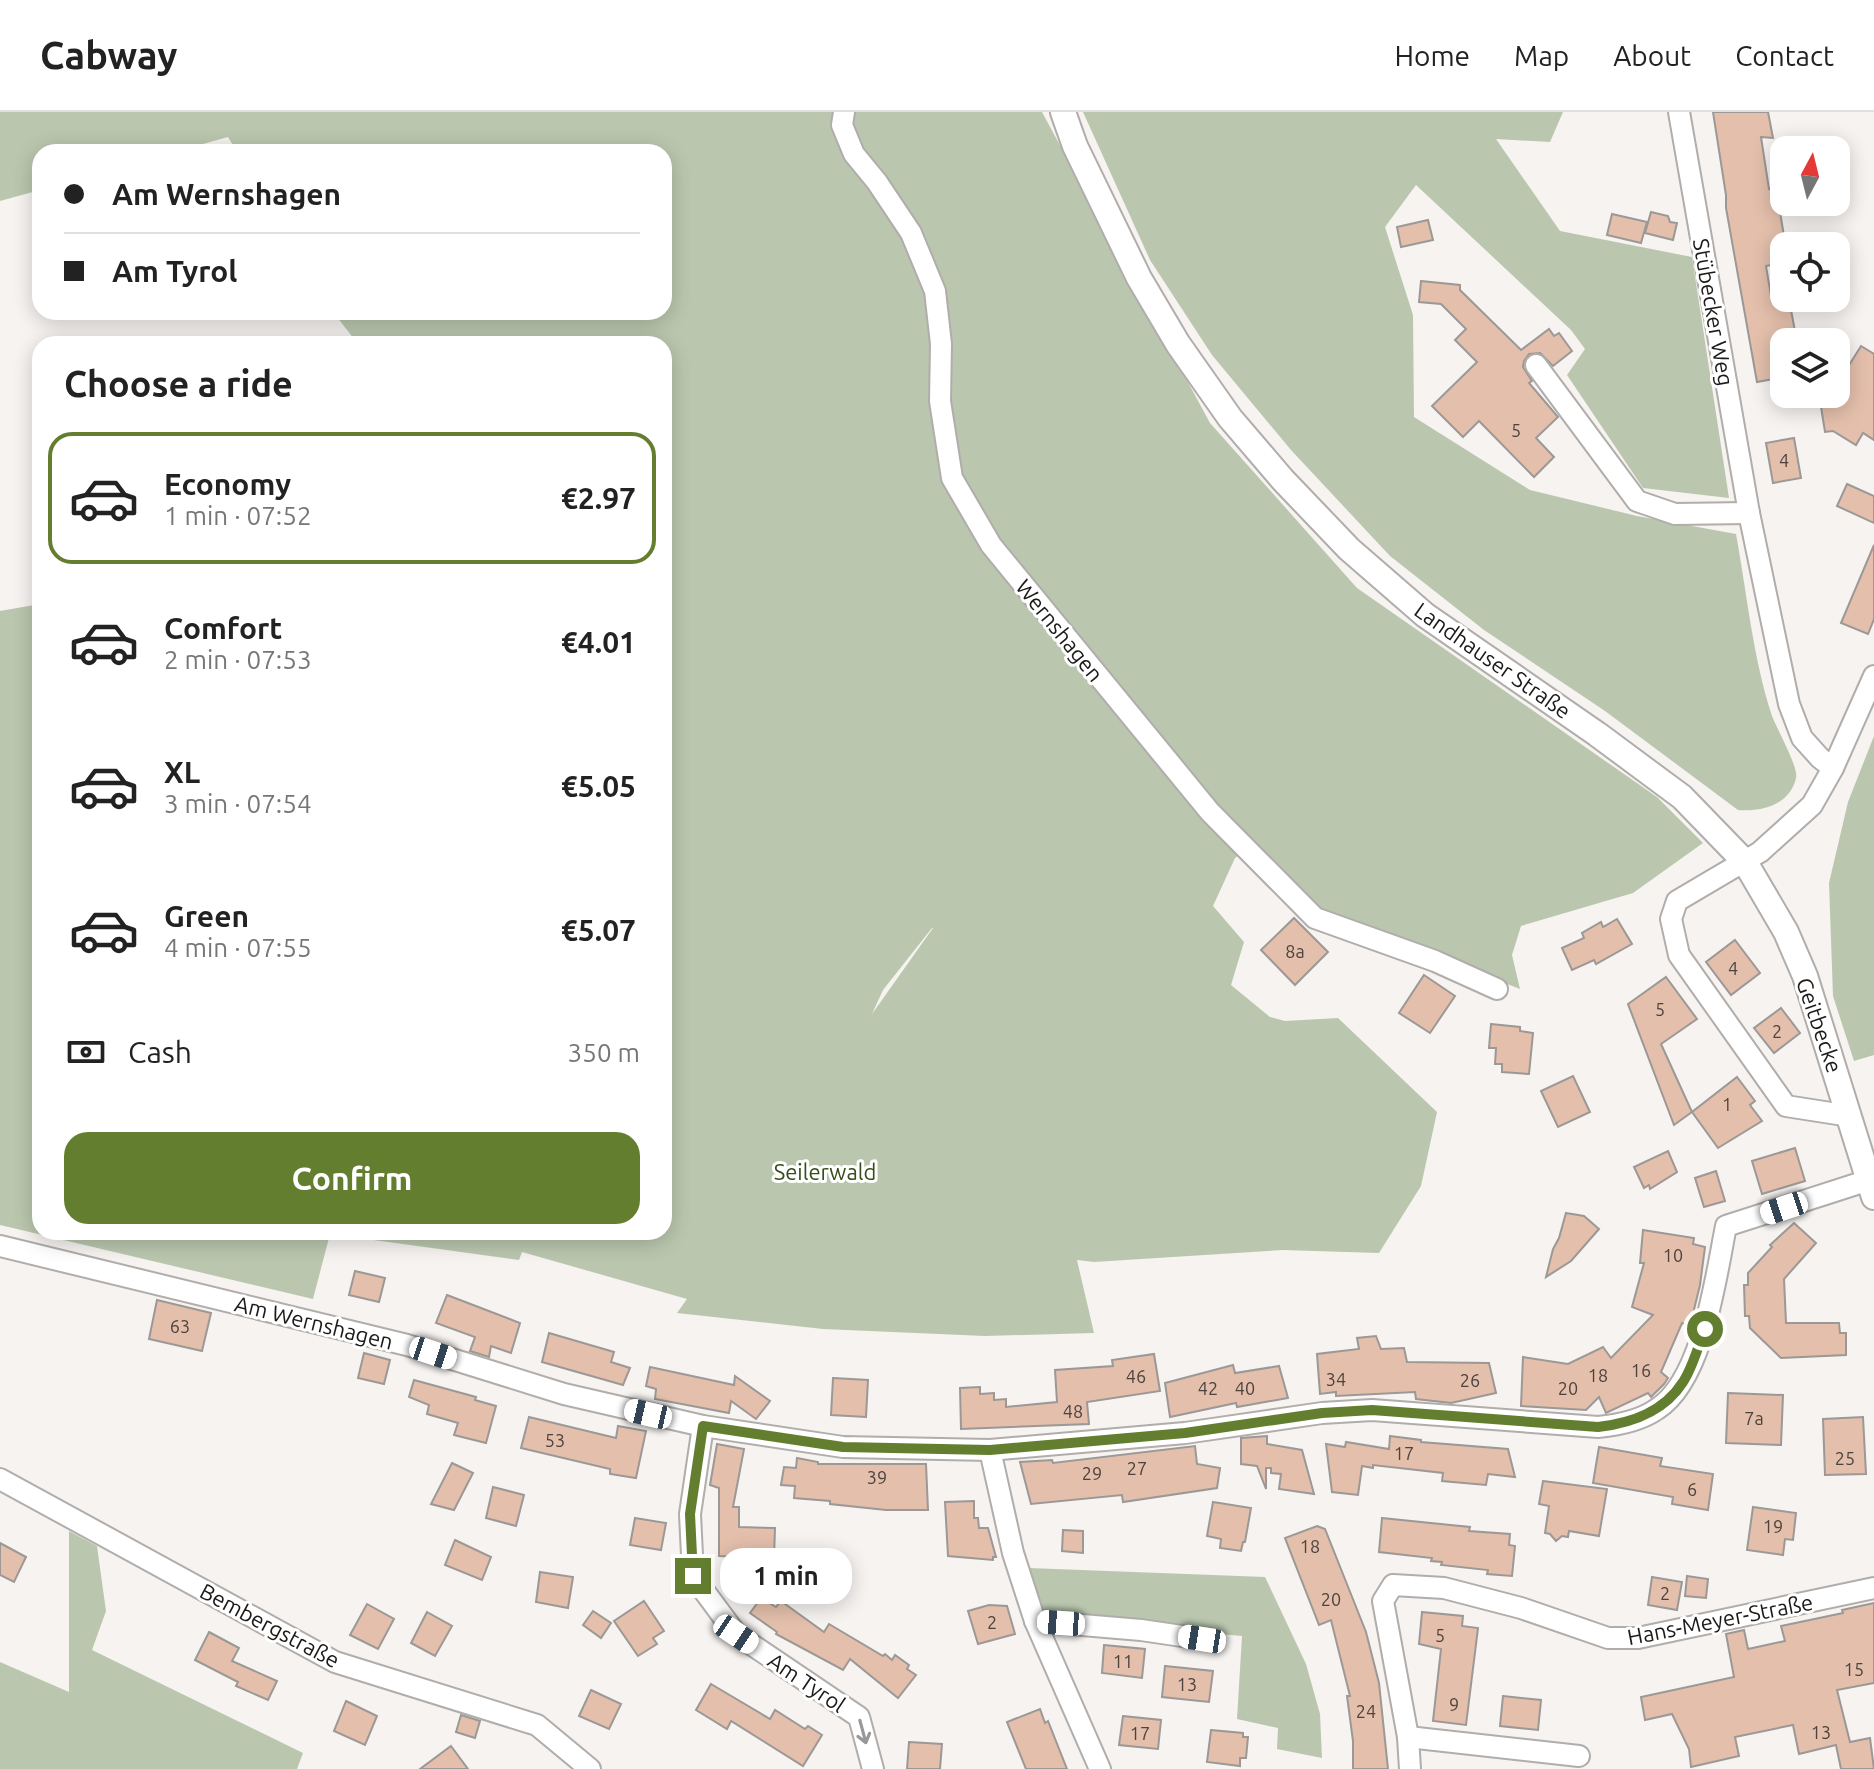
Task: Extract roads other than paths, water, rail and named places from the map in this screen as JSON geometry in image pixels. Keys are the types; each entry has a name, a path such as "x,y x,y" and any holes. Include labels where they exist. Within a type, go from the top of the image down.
{"street":[{"name":"Wernshagen","path":"844,112 842,125 854,154 911,233 935,291 941,344 940,401 952,478 991,545 1210,812 1315,918 1435,961 1497,989"},
{"name":"Landhauser Straße","path":"1063,112 1075,146 1139,278 1178,344 1230,418 1283,480 1349,549 1425,615 1682,797 1745,862"},
{"name":"Stübecker Weg","path":"1679,112 1749,513 1789,704 1802,738 1833,768"},
{"path":"1536,365 1637,501 1675,514 1749,513"},
{"path":"1850,1116 1786,1106 1679,955 1671,919 1677,901 1745,862 1812,805 1833,768 1874,676"},
{"name":"Geitbecke","path":"1745,862 1779,920 1805,976 1872,1188"},
{"name":"Am Wernshagen","path":"0,1246 407,1345 564,1394 703,1426 843,1447 990,1450 1185,1433 1322,1413 1372,1410 1598,1427 1624,1424 1659,1409 1683,1382 1705,1329 1726,1226 1872,1188"},
{"name":"Am Tyrol","path":"703,1426 690,1514 693,1576 736,1634 859,1717 873,1769"},
{"path":"990,1450 1013,1553 1035,1621 1100,1769"},
{"name":"Bembergstraße","path":"0,1479 335,1662 537,1725 590,1769"},
{"name":"Hans-Meyer-Straße","path":"1410,1769 1408,1737 1383,1601 1393,1585 1444,1588 1521,1608 1608,1638 1638,1638 1874,1588"},
{"path":"1035,1621 1141,1630 1202,1639"},
{"path":"1408,1737 1579,1756"}],"park label":[{"name":"Seilerwald","path":"825,1171"}]}
